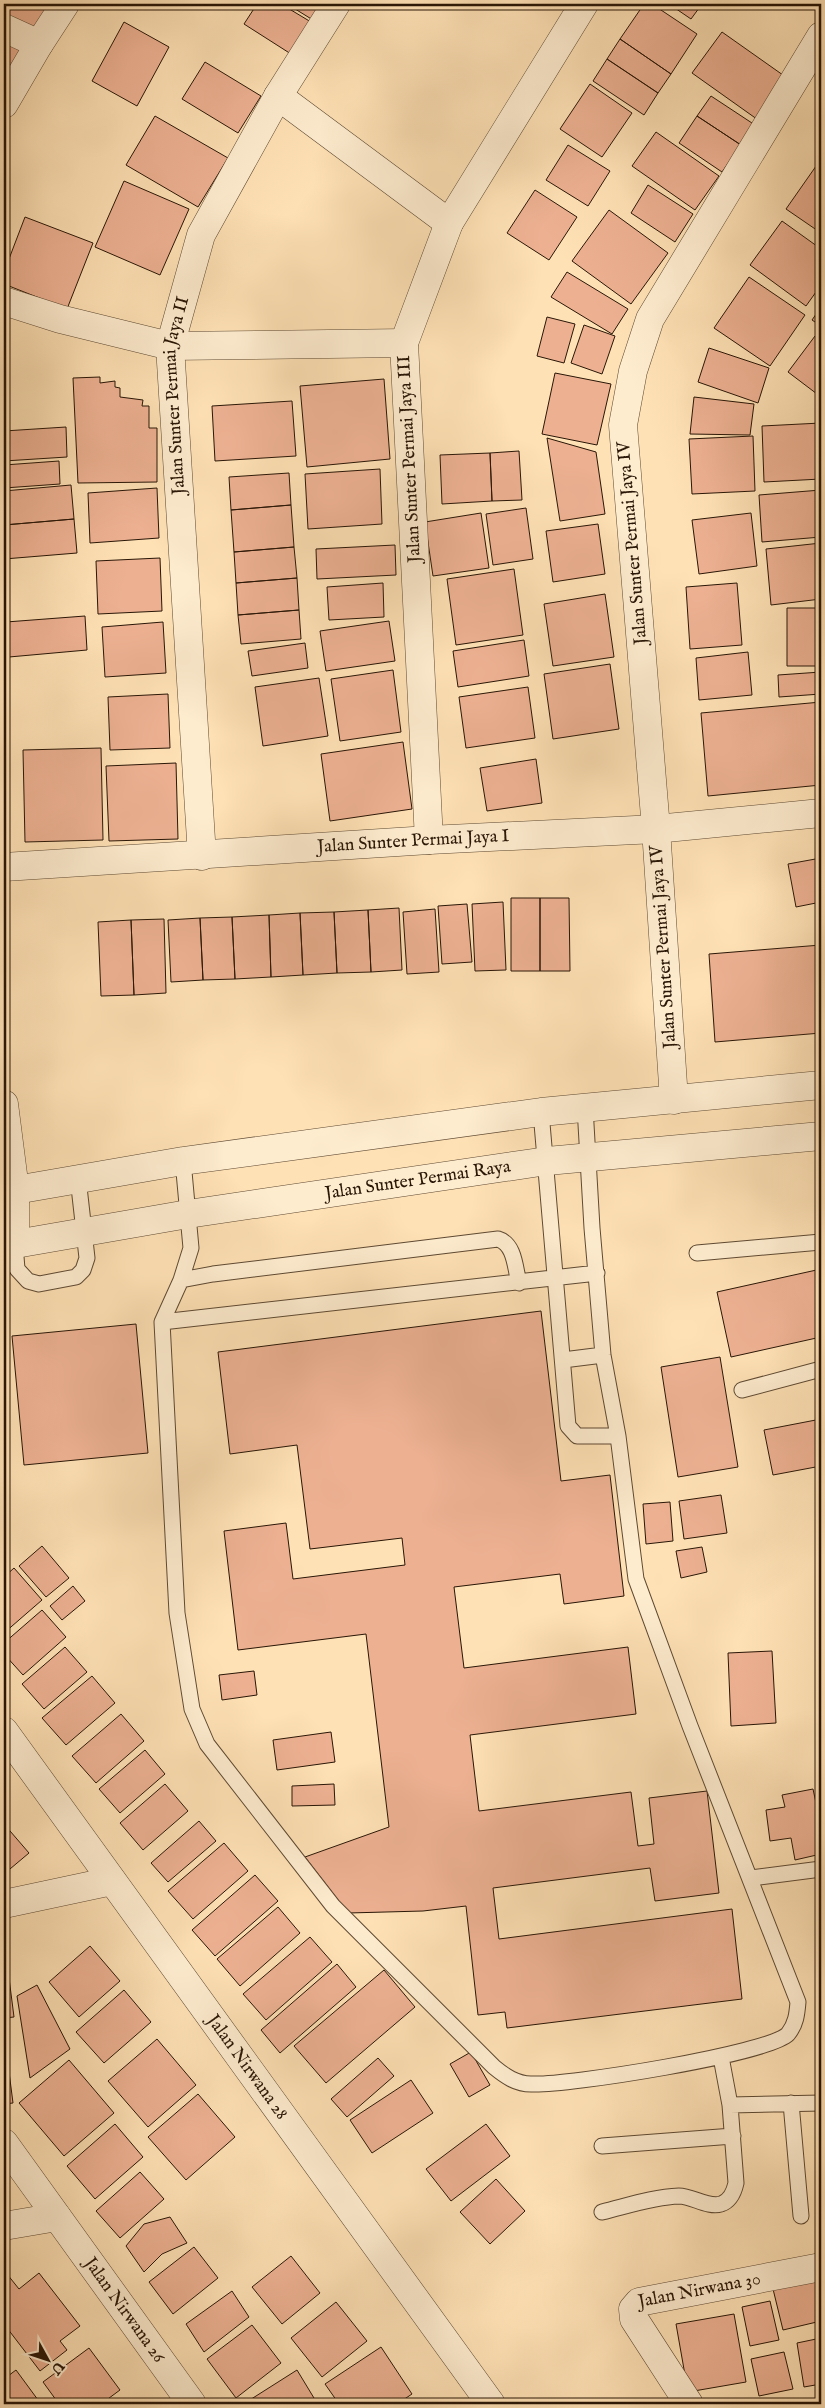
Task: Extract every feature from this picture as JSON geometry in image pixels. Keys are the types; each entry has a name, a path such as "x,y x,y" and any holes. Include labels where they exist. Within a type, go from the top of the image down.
{"street":[{"path":"4,104 65,4"},
{"name":"Jalan Sunter Permai Jaya II","path":"202,856 170,346 201,235 278,96 336,4"},
{"name":"Jalan Sunter Permai Jaya III","path":"428,840 404,343 449,222 584,4"},
{"path":"4,28 39,44"},
{"name":"Jalan Sunter Permai Jaya IV","path":"674,1100 656,829 623,425 633,371 650,319 821,36"},
{"path":"278,96 449,222"},
{"path":"4,301 60,320 170,346 404,343"},
{"name":"Jalan Sunter Permai Jaya I","path":"4,867 202,856 428,840 656,829 821,813"},
{"path":"10,1191 183,1161 541,1112 821,1085"},
{"path":"4,1104 10,1191 10,1245"},
{"name":"Jalan Sunter Permai Raya","path":"10,1245 188,1214 547,1161 821,1136"},
{"name":"Jalan Nirwana 28","path":"4,1730 491,2404"},
{"path":"4,1904 112,1881"},
{"name":"Jalan Nirwana 26","path":"4,2143 192,2404"},
{"path":"4,2226 57,2217"},
{"name":"Jalan Nirwana 30","path":"689,2404 634,2320 634,2309 640,2302 821,2268"}],"lane":[{"path":"183,1161 190,1248 181,1280 162,1322 177,1613 192,1709 207,1744 334,1906 494,2067 510,2079 530,2084 580,2080 721,2057 770,2043 787,2034 796,2020 798,2002 690,1726 636,1579 618,1436 603,1355 585,1107"},
{"path":"541,1112 547,1161 568,1426 577,1436 618,1436"},
{"path":"10,1245 17,1270 28,1282 39,1284 76,1277 83,1270 87,1258 78,1178"},
{"path":"181,1280 223,1273 498,1240 504,1241 510,1246 519,1283"},
{"path":"697,1253 821,1242"},
{"path":"162,1322 597,1274"},
{"path":"563,1360 603,1355"},
{"path":"742,1390 821,1369"},
{"path":"751,1878 821,1869"},
{"path":"602,2212 661,2198 681,2196 716,2205 722,2204 735,2190 734,2136 721,2057"},
{"path":"791,2103 800,2216"},
{"path":"730,2105 821,2103"},
{"path":"602,2146 734,2136"}],"building":[{"path":"9,4 52,4 34,35 4,17"},
{"path":"257,4 281,4 311,22 291,54 244,24"},
{"path":"287,4 323,4 313,20"},
{"path":"644,4 652,4 697,34 671,74 620,39"},
{"path":"669,4 702,4 691,19"},
{"path":"124,22 169,47 137,106 92,81"},
{"path":"722,32 790,80 761,122 692,73"},
{"path":"4,36 30,53 14,78 4,72"},
{"path":"620,39 671,74 658,93 607,59"},
{"path":"607,59 658,93 644,115 593,81"},
{"path":"205,62 261,96 238,133 182,99"},
{"path":"590,84 632,113 602,157 560,129"},
{"path":"711,96 755,125 741,145 697,116"},
{"path":"155,116 228,158 198,207 126,165"},
{"path":"697,116 741,145 722,172 679,143"},
{"path":"656,132 719,176 695,210 632,166"},
{"path":"568,145 610,171 588,206 546,180"},
{"path":"821,159 821,233 786,209"},
{"path":"124,181 189,209 160,275 95,247"},
{"path":"648,185 693,214 675,242 631,213"},
{"path":"535,190 577,217 549,260 507,233"},
{"path":"609,210 668,253 631,304 572,261"},
{"path":"25,217 93,243 67,309 4,284 4,272"},
{"path":"782,221 821,249 821,285 806,306 750,265"},
{"path":"567,272 628,309 612,334 551,297"},
{"path":"749,277 805,315 770,366 714,328"},
{"path":"821,307 821,326 812,320"},
{"path":"547,317 575,324 564,363 537,356"},
{"path":"584,325 615,336 602,374 571,363"},
{"path":"815,336 821,341 821,397 788,372"},
{"path":"709,348 769,368 758,403 698,382"},
{"path":"555,373 611,384 597,445 542,434"},
{"path":"100,377 100,383 115,381 115,387 120,388 120,397 143,400 142,406 149,406 149,428 157,428 157,482 78,483 73,378"},
{"path":"384,379 390,459 307,467 300,386"},
{"path":"694,397 754,404 750,435 690,434"},
{"path":"292,401 296,456 215,461 212,406"},
{"path":"821,423 821,479 764,482 762,426"},
{"path":"66,427 67,457 4,461 4,431"},
{"path":"753,436 755,491 692,494 689,439"},
{"path":"547,438 596,452 605,514 560,521"},
{"path":"519,451 522,500 492,501 490,453"},
{"path":"490,453 492,501 442,504 440,455"},
{"path":"59,461 60,484 4,488 4,465"},
{"path":"380,469 382,524 308,529 305,474"},
{"path":"289,473 291,505 231,510 229,477"},
{"path":"71,485 74,519 4,525 4,491"},
{"path":"157,488 159,538 90,543 88,493"},
{"path":"821,490 821,537 762,542 759,495"},
{"path":"291,505 294,547 234,552 231,510"},
{"path":"526,508 533,559 493,565 486,514"},
{"path":"481,513 489,568 433,576 425,522"},
{"path":"751,513 757,566 699,574 692,520"},
{"path":"74,519 77,553 4,559 4,525"},
{"path":"598,524 605,574 553,582 546,531"},
{"path":"821,543 821,599 771,605 766,549"},
{"path":"395,545 396,575 317,579 316,549"},
{"path":"294,547 297,578 236,583 234,552"},
{"path":"160,558 162,611 98,614 96,561"},
{"path":"514,569 523,635 456,645 447,579"},
{"path":"297,578 299,610 238,615 236,583"},
{"path":"383,583 384,617 329,620 327,587"},
{"path":"737,583 742,645 690,649 686,587"},
{"path":"605,594 614,657 553,666 544,604"},
{"path":"787,608 821,608 821,666 787,666"},
{"path":"299,610 301,639 241,644 238,615"},
{"path":"85,616 87,650 9,657 6,622"},
{"path":"389,621 395,661 326,671 320,631"},
{"path":"163,622 166,673 105,677 102,627"},
{"path":"524,640 529,676 458,687 453,651"},
{"path":"305,643 308,668 252,676 248,651"},
{"path":"748,652 752,695 699,700 696,658"},
{"path":"610,664 619,729 553,739 544,674"},
{"path":"393,670 401,732 340,741 331,679"},
{"path":"821,672 821,694 779,697 778,675"},
{"path":"319,678 328,736 263,746 255,687"},
{"path":"528,687 535,738 466,748 459,697"},
{"path":"168,694 170,748 110,750 108,697"},
{"path":"821,702 821,785 708,796 701,713"},
{"path":"403,742 412,809 330,821 321,754"},
{"path":"101,748 103,840 25,842 23,750"},
{"path":"536,759 542,803 487,811 480,768"},
{"path":"176,763 178,839 109,841 106,766"},
{"path":"821,858 821,902 796,907 788,864"},
{"path":"511,898 540,898 540,971 511,971"},
{"path":"540,898 569,898 570,971 540,971"},
{"path":"503,902 506,970 475,971 472,904"},
{"path":"467,904 472,962 442,964 438,906"},
{"path":"399,908 402,970 371,972 368,910"},
{"path":"435,909 439,972 407,974 403,912"},
{"path":"368,910 371,972 337,973 334,912"},
{"path":"334,912 337,973 303,975 300,913"},
{"path":"300,913 303,975 271,977 269,915"},
{"path":"269,915 271,977 235,979 232,917"},
{"path":"232,917 235,979 203,980 200,918"},
{"path":"200,918 203,980 171,982 168,920"},
{"path":"164,919 166,993 134,995 131,920"},
{"path":"131,920 134,995 101,996 98,922"},
{"path":"821,945 821,1033 715,1042 709,954"},
{"path":"821,1269 821,1337 731,1357 717,1292"},
{"path":"541,1311 561,1481 610,1475 624,1596 564,1604 560,1574 454,1587 464,1668 628,1647 636,1714 470,1735 479,1811 631,1792 638,1846 654,1844 649,1798 707,1791 719,1893 655,1901 650,1868 493,1888 499,1939 732,1909 742,1999 507,2028 505,2012 478,2015 466,1906 423,1911 348,1913 305,1857 389,1827 366,1634 238,1650 224,1531 286,1523 293,1579 405,1565 402,1538 310,1549 297,1445 230,1454 218,1352"},
{"path":"136,1324 148,1453 24,1465 12,1336"},
{"path":"720,1357 738,1467 678,1477 661,1367"},
{"path":"821,1419 821,1466 773,1475 764,1430"},
{"path":"721,1495 727,1533 684,1539 679,1501"},
{"path":"670,1502 673,1541 646,1544 643,1504"},
{"path":"42,1546 69,1578 46,1597 19,1566"},
{"path":"702,1547 707,1572 681,1578 676,1551"},
{"path":"14,1568 42,1600 4,1633 4,1577"},
{"path":"73,1586 85,1601 62,1620 50,1606"},
{"path":"42,1610 66,1637 23,1675 4,1654 4,1643"},
{"path":"65,1647 87,1672 44,1709 22,1684"},
{"path":"772,1651 776,1723 731,1726 728,1653"},
{"path":"254,1671 257,1695 222,1700 219,1675"},
{"path":"92,1676 115,1703 66,1745 42,1718"},
{"path":"121,1714 144,1741 96,1783 72,1756"},
{"path":"331,1732 335,1762 277,1770 273,1740"},
{"path":"145,1750 165,1774 120,1813 99,1789"},
{"path":"165,1784 188,1811 143,1850 120,1823"},
{"path":"334,1784 335,1805 292,1806 292,1786"},
{"path":"813,1789 816,1803 821,1803 821,1854 795,1860 791,1838 770,1841 766,1810 785,1807 782,1795"},
{"path":"199,1821 216,1841 168,1882 151,1863"},
{"path":"4,1824 29,1853 4,1874"},
{"path":"224,1843 248,1871 193,1919 168,1891"},
{"path":"255,1875 278,1901 215,1956 192,1930"},
{"path":"278,1907 300,1933 240,1986 217,1959"},
{"path":"310,1937 332,1962 266,2020 243,1994"},
{"path":"90,1946 120,1981 79,2017 49,1982"},
{"path":"337,1964 356,1987 280,2053 261,2030"},
{"path":"384,1970 415,2007 326,2083 294,2046"},
{"path":"9,1978 14,2017 4,2018 4,1979"},
{"path":"37,1985 70,2049 30,2078 17,1996"},
{"path":"124,1990 151,2022 104,2063 76,2032"},
{"path":"4,2033 13,2103 4,2104"},
{"path":"157,2039 196,2085 148,2127 108,2081"},
{"path":"471,2052 490,2085 469,2097 450,2064"},
{"path":"378,2058 394,2076 347,2117 331,2099"},
{"path":"69,2060 114,2113 64,2156 19,2103"},
{"path":"411,2080 433,2113 372,2153 350,2120"},
{"path":"198,2094 235,2137 186,2180 148,2137"},
{"path":"115,2124 143,2157 95,2199 67,2166"},
{"path":"486,2124 510,2156 451,2201 426,2169"},
{"path":"140,2172 164,2199 120,2238 96,2211"},
{"path":"496,2179 525,2211 490,2244 460,2212"},
{"path":"170,2217 187,2243 162,2254 144,2272 126,2246 144,2224"},
{"path":"194,2247 218,2278 173,2314 149,2282"},
{"path":"291,2256 320,2293 282,2324 252,2287"},
{"path":"39,2273 80,2326 60,2341 67,2350 40,2371 4,2324 4,2277 7,2274 19,2289"},
{"path":"819,2279 821,2289 821,2321 783,2330 773,2289"},
{"path":"232,2291 249,2317 204,2352 186,2324"},
{"path":"770,2301 779,2340 750,2346 742,2307"},
{"path":"336,2302 367,2341 322,2377 291,2338"},
{"path":"734,2314 746,2382 688,2392 676,2324"},
{"path":"252,2325 281,2363 236,2398 207,2359"},
{"path":"821,2338 821,2384 804,2387 797,2343"},
{"path":"381,2347 412,2394 397,2404 339,2404 325,2384"},
{"path":"89,2348 120,2390 101,2404 59,2404 43,2382"},
{"path":"784,2352 793,2389 759,2396 751,2359"},
{"path":"16,2370 41,2404 4,2404 4,2379"},
{"path":"297,2370 317,2403 245,2403"}]}
